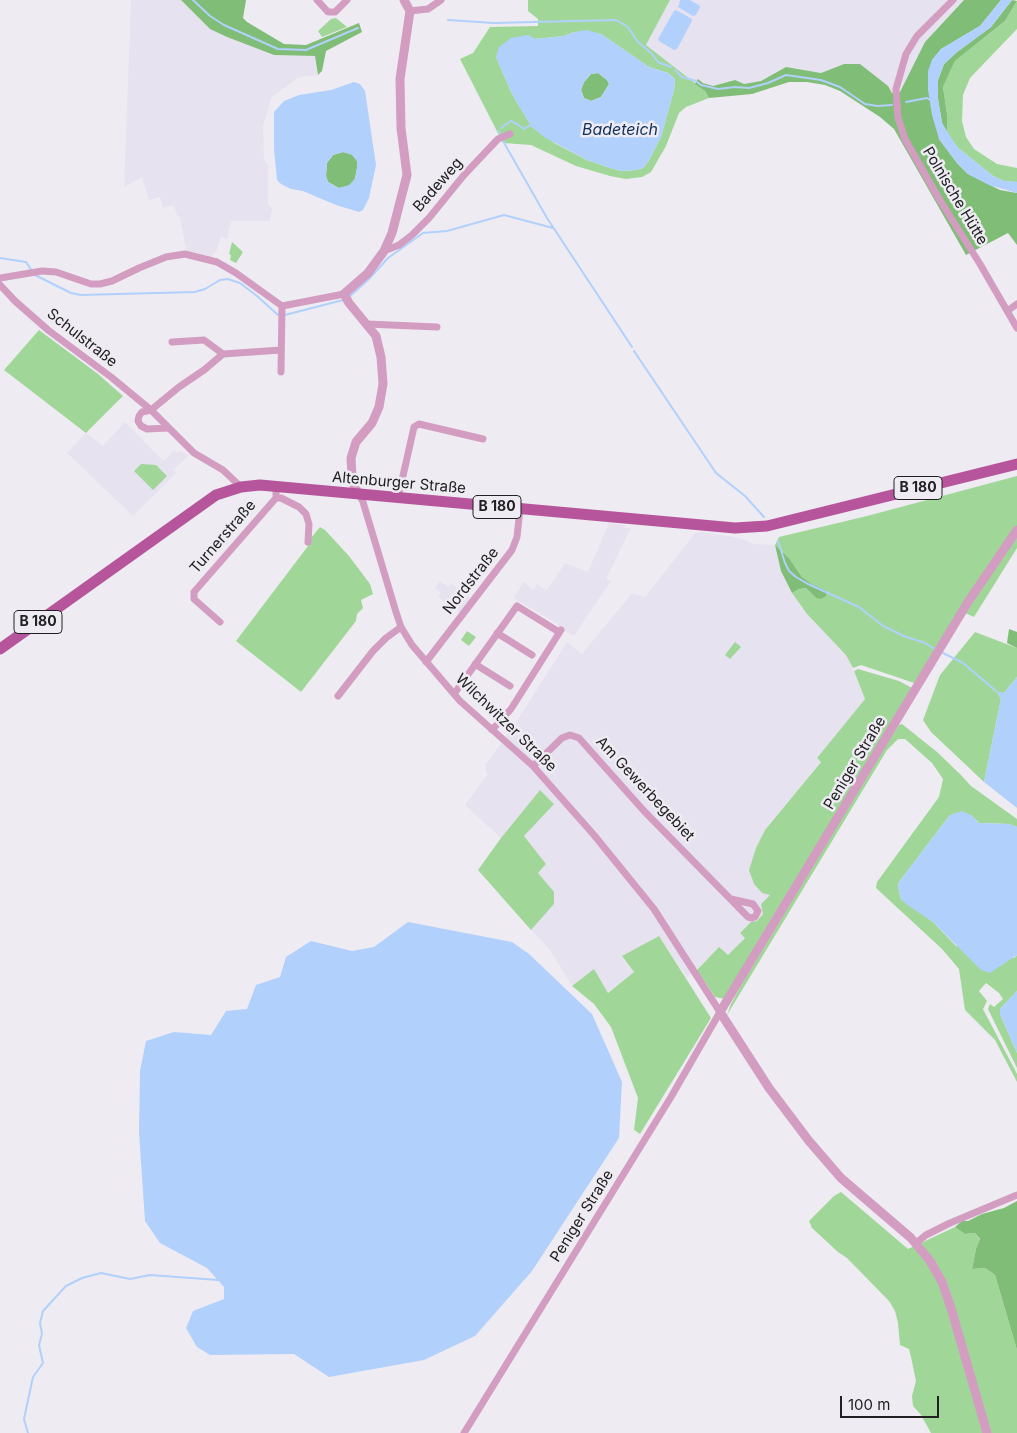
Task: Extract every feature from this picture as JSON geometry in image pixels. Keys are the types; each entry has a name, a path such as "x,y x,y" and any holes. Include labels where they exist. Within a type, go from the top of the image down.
{"main road":[{"name":"Altenburger Straße","path":"0,649 212,498 241,487 260,485 276,492 359,494 694,526 734,528 762,527 1017,464"}],"street":[{"path":"317,0 328,12 336,12 347,0"},
{"path":"282,312 345,297 368,273 384,251 392,233 407,176 401,128 400,79 410,11 404,0"},
{"path":"410,11 428,10 441,0"},
{"name":"Polnische Hütte","path":"953,0 914,42 906,54 896,89 898,118 906,139 938,197 1017,328"},
{"name":"Badeweg","path":"384,251 399,245 412,235 464,175 498,140 510,134"},
{"path":"0,278 32,272 56,272 91,284 100,284 112,281 166,257 184,254 217,262 236,273 282,312"},
{"name":"Schulstraße","path":"0,285 48,330 111,377 151,410 194,452 223,470 241,487"},
{"path":"345,297 376,336 381,357 383,384 380,406 372,423 356,442 351,458 352,477 354,486 359,494"},
{"path":"1007,310 1017,304"},
{"path":"281,372 282,312"},
{"path":"367,324 437,327"},
{"path":"172,342 204,340 223,354"},
{"path":"168,428 147,429 138,421 139,416 142,412 151,410 223,354 281,350"},
{"path":"398,498 414,427 419,424 483,439"},
{"name":"Turnerstraße","path":"220,622 197,603 193,596 194,592 276,492 281,498 299,507 306,514 309,524 308,542"},
{"name":"Wilchwitzer Straße","path":"359,494 401,627 426,662 454,694 533,766 594,835 654,909 720,1012"},
{"name":"Nordstraße","path":"426,662 512,550 517,537 520,509"},
{"name":"Peniger Straße","path":"464,1433 656,1122 720,1012 968,602 1017,530"},
{"path":"454,694 517,606 560,630 511,710 492,730"},
{"path":"338,696 373,651 401,627"},
{"path":"497,633 532,655"},
{"path":"475,664 510,686"},
{"name":"Am Gewerbegebiet","path":"533,766 562,738 570,736 579,738 644,811 731,899"},
{"path":"720,1012 770,1088 809,1141 841,1178 897,1225 916,1243 930,1261 942,1282 965,1353 987,1433"},
{"path":"916,1243 926,1235 950,1223 1017,1194"}],"shaded area":[{"path":"131,0 181,0 210,29 227,37 274,55 315,56 318,75 299,77 272,97 263,126 264,160 268,165 268,205 272,208 270,221 231,221 227,239 221,237 216,252 211,256 186,250 180,216 177,216 174,205 163,208 160,197 149,200 142,177 124,187"},
{"path":"670,0 680,0 677,5 699,5 690,0 964,0 925,42 900,92 892,93 887,86 860,64 844,64 821,73 786,67 761,81 744,84 734,80 713,86 698,80 695,84 646,45"},
{"path":"125,422 161,459 165,460 174,450 178,453 180,451 189,455 173,470 176,473 133,516 67,453 86,433 103,446"},
{"path":"609,523 625,525 625,528 631,528 606,579 611,581 574,636 558,627 558,624 513,598 524,582 533,590 537,584 547,590 565,563 588,572"},
{"path":"702,532 740,538 754,544 775,545 781,571 792,593 807,614 847,655 865,699 817,758 821,761 765,830 754,884 762,892 771,895 763,914 757,921 740,933 745,938 727,956 719,948 687,978 659,936 622,957 634,972 607,993 594,970 572,986 550,950 531,930 554,904 538,873 546,864 524,836 553,803 540,790 501,838 465,805 487,775 485,765 513,727 567,642 582,654 632,593 645,597 695,533"},
{"path":"440,581 448,587 451,583 474,600 462,615 438,597 441,593 435,588"}],"green space":[{"path":"181,0 246,0 243,18 284,44 306,45 359,23 362,32 326,51 322,71 318,75 315,56 274,55 227,37 210,29"},
{"path":"528,0 670,0 646,45 705,91 709,98 686,107 679,113 666,146 651,172 642,177 626,179 610,176 576,166 531,145 503,143 460,59 473,53 490,27 538,26 538,19 528,11","holes":["574,32 601,34 649,67 668,73 675,79 674,90 661,137 648,162 643,168 636,170 621,171 587,160 556,144 532,127 512,94 496,57 527,35 535,39 564,36"]},
{"path":"964,0 1001,0 980,26 941,49 932,60 939,139 968,174 1000,190 1017,193 1017,245 1008,233 966,255 894,129 880,117 840,91 825,85 789,82 752,94 709,98 705,91 695,84 698,79 703,83 713,86 735,80 744,84 761,81 786,67 821,73 844,64 860,64 888,86 892,93 900,92 925,42"},
{"path":"1012,0 1017,1 1005,21 955,61 943,87 947,114 947,132 942,123 938,99 938,80 944,64 991,27"},
{"path":"1017,1 1017,29 970,78 963,95 962,121 966,137 974,149 997,164 1017,168 1017,182 1004,181 993,176 957,147 947,132 947,114 943,87 955,61 1005,21"},
{"path":"336,18 347,27 322,37 318,31 331,19"},
{"path":"598,73 609,84 601,97 591,101 584,98 581,90 584,82 591,74"},
{"path":"343,152 352,154 357,161 357,168 355,179 349,186 339,188 328,182 326,176 327,163 333,155"},
{"path":"232,242 243,252 236,263 230,260 231,255 229,254"},
{"path":"39,330 98,374 123,396 86,433 4,370"},
{"path":"141,464 156,465 167,476 153,490 134,471"},
{"path":"1017,476 1017,548 974,617 961,611 914,683 861,665 853,668 846,655 807,614 792,593 806,588 816,598 827,591 802,577 789,558 775,545 779,537 867,516"},
{"path":"320,527 349,556 370,584 373,594 361,600 363,608 357,614 356,621 301,692 236,641 308,546 306,544"},
{"path":"775,545 789,558 802,577 827,591 826,596 821,599 816,598 806,588 792,593 781,571"},
{"path":"1009,629 1017,632 1017,648 1007,643"},
{"path":"467,631 476,637 469,646 461,640"},
{"path":"975,632 1017,648 1017,677 1004,693 997,692 1001,699 984,782 931,732 923,720 940,675"},
{"path":"735,642 741,647 730,659 725,655"},
{"path":"858,669 899,681 912,688 725,999 715,997 697,970 719,947 728,955 745,938 740,933 751,922 757,921 763,914 761,904 770,895 762,893 754,884 749,870 756,848 765,830 821,762 817,758 865,699 854,671"},
{"path":"902,724 937,752 971,786 1017,819 1017,827 1009,824 979,823 971,815 950,815 899,882 898,887 901,899 933,922 956,946 1014,958 1017,955 1017,991 1000,1009 1000,1014 1017,1053 1017,1068 988,1009 990,1004 994,1007 1003,999 999,993 986,983 979,991 987,1001 983,1009 1017,1074 1017,1082 995,1040 965,1010 959,969 942,949 876,888 877,882 939,797 943,779 932,763 905,739 898,739 887,750 727,1015 742,984 889,740 899,725"},
{"path":"540,790 554,804 524,836 546,864 538,873 554,892 554,904 531,930 478,870"},
{"path":"659,936 711,1018 640,1134 634,1130 638,1098 611,1027 594,1004 572,986 594,969 608,993 634,972 622,956"},
{"path":"841,1192 908,1249 955,1227 965,1234 975,1233 980,1240 972,1269 985,1268 995,1275 1017,1350 1017,1433 931,1433 921,1415 913,1406 912,1396 916,1381 909,1349 900,1345 895,1311 889,1301 847,1258 812,1228 809,1221 834,1196"},
{"path":"1017,1201 1017,1350 995,1275 985,1268 972,1269 980,1239 975,1233 965,1234 955,1227 962,1221 968,1221 982,1214 1004,1208"}],"water":[{"path":"680,0 690,0 699,5 700,7 696,15 693,16 678,7"},
{"path":"1001,0 1012,0 991,27 944,64 938,79 938,99 942,123 957,147 993,176 1004,181 1017,182 1017,193 989,185 968,174 957,163 939,139 932,115 928,90 928,71 932,60 941,49 980,26"},
{"path":"676,10 692,19 692,21 677,49 674,50 658,39"},
{"name":"Badeteich","path":"587,30 601,34 649,67 668,73 675,79 674,90 661,137 643,168 621,171 607,167 587,160 544,137 532,127 512,94 496,57 499,47 511,38 528,35 535,39 564,36","holes":["598,73 609,84 601,97 591,101 584,98 581,90 584,82 591,74"]},
{"path":"354,82 360,84 365,91 376,165 369,198 363,210 359,212 336,205 303,191 291,189 277,180 274,149 274,112 284,101 299,95 331,90","holes":["343,152 352,155 357,161 355,179 349,185 339,188 328,182 326,176 327,163 333,155"]},
{"path":"1017,677 1017,808 984,782 1001,699 996,691 1004,693"},
{"path":"962,811 971,815 979,823 1009,824 1017,827 1017,955 990,973 981,970 933,922 906,904 901,899 898,887 899,882 950,815"},
{"path":"408,922 512,942 529,954 592,1014 622,1082 619,1138 532,1271 475,1336 424,1360 329,1377 294,1354 210,1355 197,1347 186,1328 193,1311 224,1299 224,1287 207,1268 160,1243 145,1221 139,1132 140,1071 146,1041 174,1032 211,1035 226,1011 247,1009 256,985 280,977 286,957 311,941 352,951 374,947"},
{"path":"1017,991 1017,1053 1000,1014 1000,1009"}],"waterway":[{"path":"193,0 210,16 224,25 278,49 306,50 358,28"},
{"path":"448,20 494,23 616,20 628,27 637,41 658,62 671,67"},
{"path":"675,70 682,77 696,81 701,85 718,89 749,88 768,83 786,75 821,80 840,87 865,104 877,106 892,105"},
{"path":"906,102 927,98 930,100"},
{"path":"501,128 511,121 524,129 531,125"},
{"path":"503,141 547,218 632,347"},
{"path":"349,297 388,258 423,233 447,231 504,215 553,228"},
{"path":"0,258 26,262 32,271"},
{"path":"35,275 71,293 81,295 195,292 205,289 220,280 228,279 240,283 280,315"},
{"path":"285,315 343,300"},
{"path":"634,351 716,473 745,496 764,517"},
{"path":"778,541 785,563 789,571 796,577 859,607 883,626 935,649"},
{"path":"943,653 963,663 996,691"},
{"path":"28,1433 24,1419 33,1377 43,1363 39,1345 42,1334 40,1323 43,1311 66,1286 82,1278 101,1273 130,1279 150,1275 218,1280"}]}
